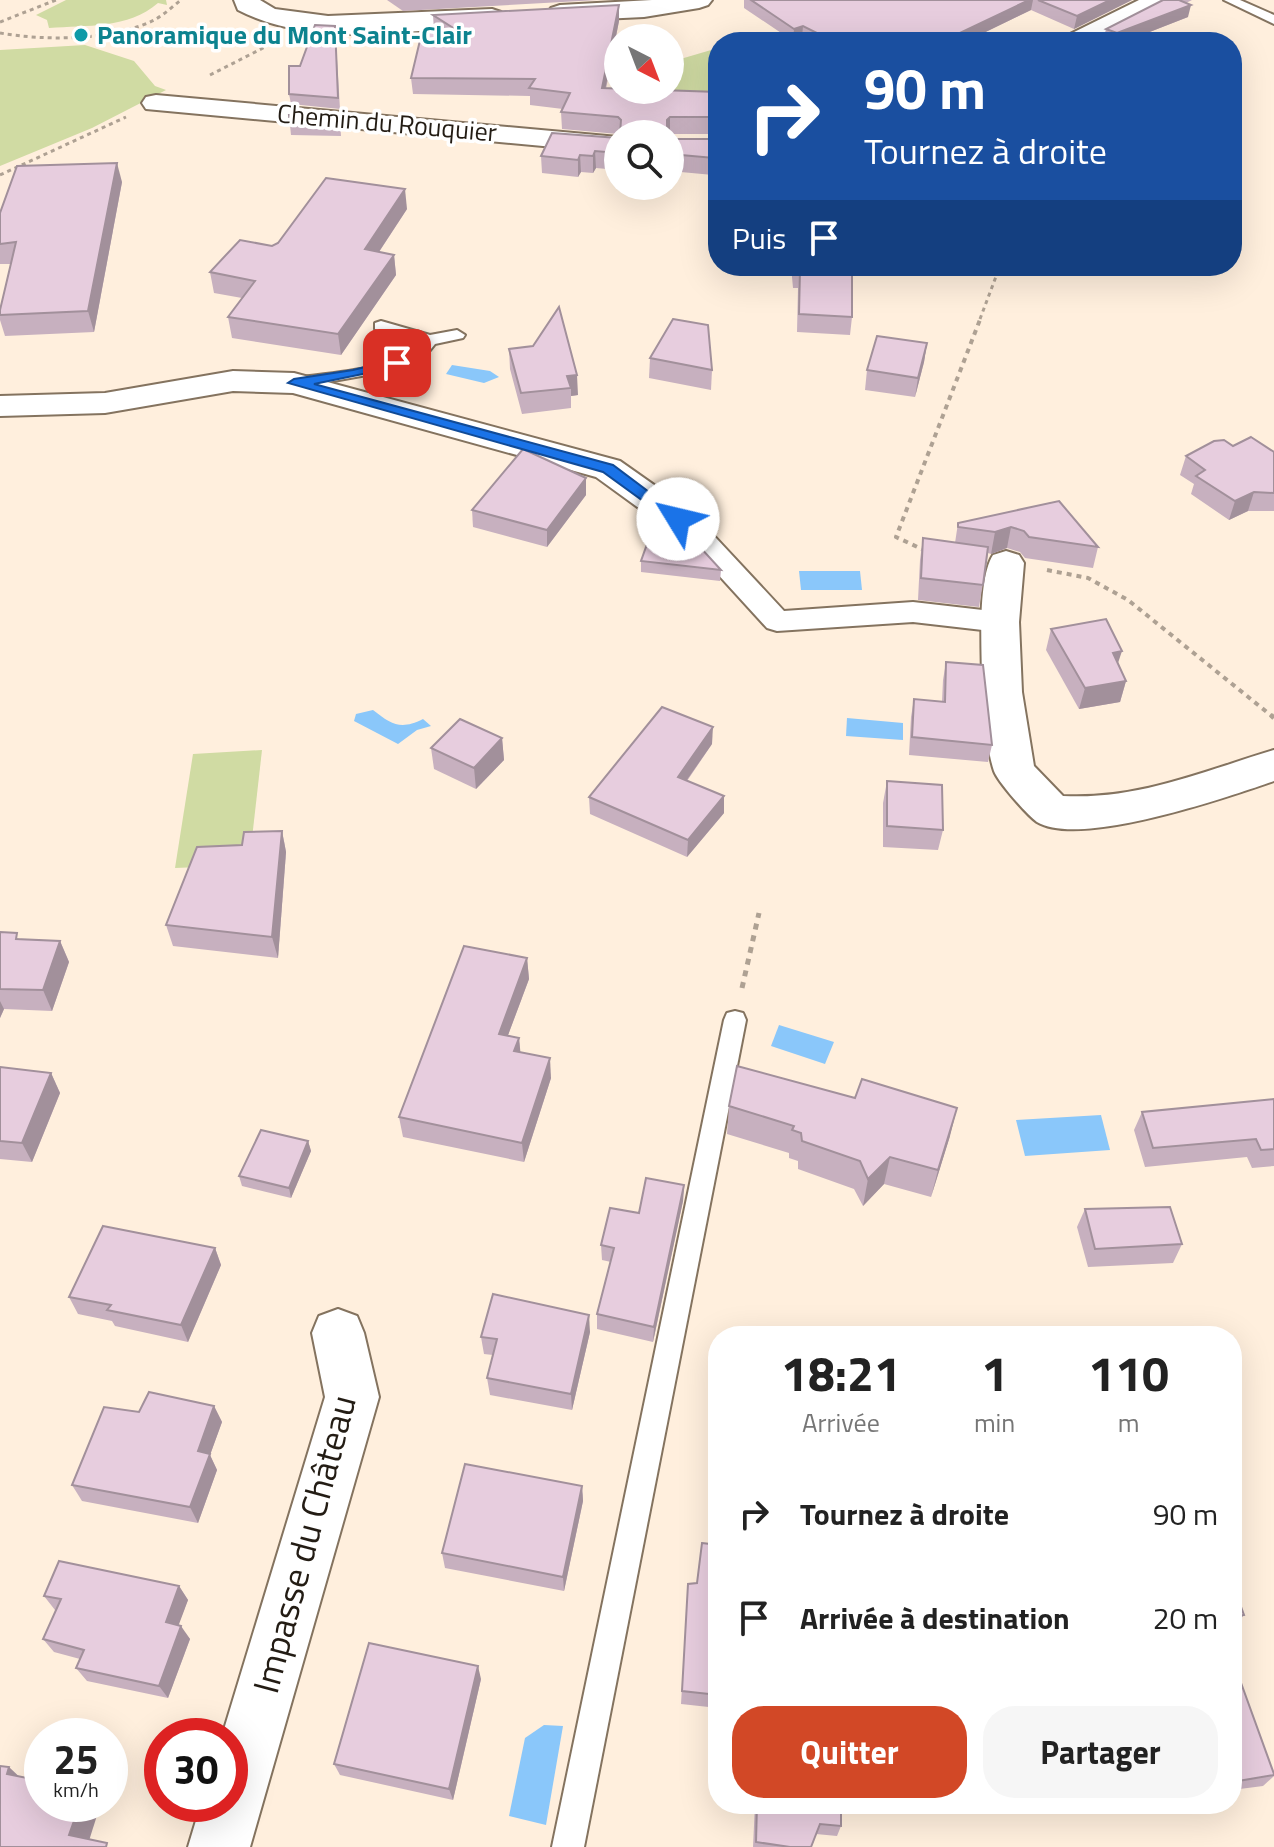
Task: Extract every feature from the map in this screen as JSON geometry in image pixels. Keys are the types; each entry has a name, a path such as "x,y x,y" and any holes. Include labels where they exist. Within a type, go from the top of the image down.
{"street":[{"path":"247,0 247,5 258,13 275,19 325,23 527,15 672,6 699,0"},
{"path":"1095,32 1159,0"},
{"name":"Chemin du Rouquier","path":"156,103 604,144"},
{"path":"0,406 105,403 233,381 294,383 608,469 685,524 777,621 913,612 1000,622"},
{"path":"1006,563 1000,622 1002,692 1014,771 1052,811 1084,814 1132,809 1274,765"},
{"name":"Impasse du Château","path":"219,1847 352,1397 338,1333"}],"lane":[{"path":"1230,0 1274,20"},
{"path":"381,326 430,340 457,335"},
{"path":"294,383 353,374 397,363 425,351 430,340"},
{"path":"568,1847 735,1020"}],"path":[{"path":"0,22 56,0"},
{"path":"0,33 66,36 126,30 154,21 181,0"},
{"path":"996,276 896,537 925,551 1088,578 1128,600 1274,718"},
{"path":"735,1020 759,913"}],"green space":[{"path":"66,0 166,0 167,5 158,3 120,22 92,26 49,28 47,20 36,15"},
{"path":"85,45 134,61 155,86 166,90 92,128 0,166 0,50"},
{"path":"708,51 708,103 610,115 611,104 684,104 684,58"},
{"path":"262,750 249,865 175,868 193,754"}],"water":[{"path":"452,365 490,371 499,377 484,383 446,374"},
{"path":"799,571 860,571 862,590 801,590"},
{"path":"373,710 397,724 423,719 431,726 417,730 398,744 354,721 356,714"},
{"path":"847,718 903,723 903,740 846,736"},
{"path":"779,1025 834,1042 825,1064 771,1046"},
{"path":"1101,1115 1110,1150 1025,1156 1016,1120"},
{"path":"544,1725 563,1726 546,1825 509,1816 525,1738"}],"building":[{"path":"751,0 1029,0 962,32 815,32 803,26 794,29"},
{"path":"1038,0 1110,0 1077,16"},
{"path":"1163,0 1179,0 1191,5 1120,32 1106,29"},
{"path":"619,5 615,24 604,24 604,104 684,104 684,91 708,92 708,117 621,120 618,117 561,112 570,93 529,88 535,79 411,78 422,32 461,33 433,15"},
{"path":"315,25 335,26 338,98 289,94 289,66 300,66"},
{"path":"289,115 340,120 340,126 290,125"},
{"path":"552,133 604,137 604,152 595,151 593,156 580,155 578,160 541,156"},
{"path":"684,139 708,139 708,157 684,155"},
{"path":"117,163 88,311 0,315 16,242 0,244 0,213 17,166"},
{"path":"326,178 405,189 365,249 394,255 338,334 228,317 255,281 210,272 240,240 272,246 278,243"},
{"path":"800,276 852,276 852,317 799,314"},
{"path":"559,307 577,375 567,376 571,388 521,393 509,349 533,346"},
{"path":"673,319 708,325 712,370 650,358"},
{"path":"877,336 927,343 918,378 867,370"},
{"path":"1251,437 1274,452 1274,493 1254,492 1235,501 1196,476 1205,470 1186,456 1214,441 1224,440 1233,446"},
{"path":"523,449 586,478 547,530 472,510"},
{"path":"1059,501 1098,547 1029,537 1024,531 1011,527 995,532 958,527 958,523"},
{"path":"657,516 679,524 721,570 641,561"},
{"path":"923,538 988,547 983,585 921,578"},
{"path":"1106,619 1122,651 1113,653 1126,681 1085,688 1051,629"},
{"path":"946,662 983,665 992,745 912,737 914,699 945,702"},
{"path":"662,707 713,727 678,777 724,796 688,840 589,797"},
{"path":"460,719 502,738 474,768 431,748"},
{"path":"887,781 942,785 943,830 887,826"},
{"path":"282,831 272,937 166,925 197,847 242,845 244,832"},
{"path":"0,932 17,933 16,939 60,941 43,990 0,989"},
{"path":"464,946 527,958 499,1034 519,1038 514,1051 550,1058 522,1143 399,1117"},
{"path":"737,1066 855,1098 862,1079 957,1108 938,1170 890,1157 868,1179 860,1161 802,1141 801,1133 792,1130 794,1126 729,1106"},
{"path":"0,1067 51,1073 22,1143 0,1141"},
{"path":"1274,1099 1274,1149 1261,1150 1256,1139 1153,1148 1142,1112"},
{"path":"261,1130 308,1141 289,1188 239,1176"},
{"path":"646,1178 684,1185 654,1327 597,1314 614,1248 601,1245 610,1208 639,1213"},
{"path":"1170,1207 1182,1244 1095,1249 1085,1209"},
{"path":"103,1226 215,1248 181,1325 107,1310 111,1305 69,1297"},
{"path":"493,1294 589,1315 571,1394 487,1378 497,1339 481,1337"},
{"path":"149,1392 214,1406 198,1451 210,1454 190,1507 72,1485 104,1407 139,1412"},
{"path":"465,1464 582,1486 563,1577 442,1553"},
{"path":"702,1543 708,1544 708,1694 682,1691 688,1584 697,1583"},
{"path":"59,1561 179,1586 166,1622 181,1626 159,1686 76,1668 84,1650 43,1639 61,1599 44,1596"},
{"path":"369,1643 478,1666 449,1789 334,1764"},
{"path":"1242,1686 1274,1774 1242,1780"},
{"path":"0,1766 9,1767 7,1774 24,1777 24,1822 74,1822 69,1835 107,1843 106,1847 0,1847"},
{"path":"757,1814 841,1814 841,1826 820,1824 811,1847 756,1842"}],"place":[{"name":"Panoramique du Mont Saint-Clair","path":"81,35"}],"route":[{"path":"397,363 353,374 294,383 608,469 678,519"}]}
